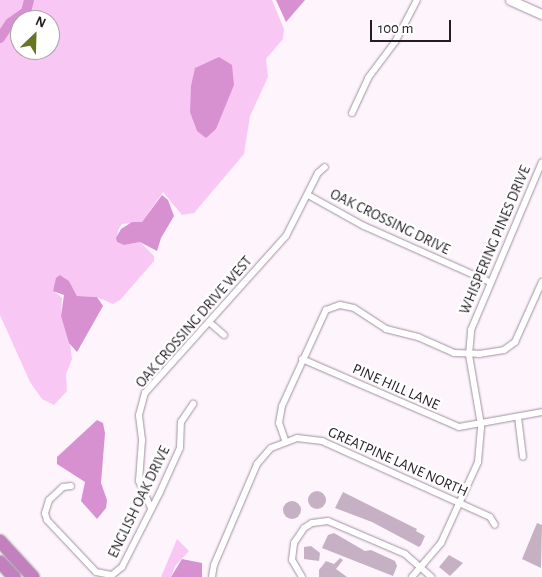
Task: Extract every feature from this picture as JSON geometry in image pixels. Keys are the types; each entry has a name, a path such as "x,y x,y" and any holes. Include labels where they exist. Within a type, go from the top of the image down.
{"highway":[{"path":"0,541 33,577"},
{"path":"0,562 14,577"}],"street":[{"path":"352,113 368,78 395,42 417,0"},
{"path":"510,0 542,14"},
{"name":"WHISPERING PINES DRIVE","path":"412,577 441,543 461,504 478,462 481,425 469,355 474,319 542,162"},
{"name":"OAK CROSSING DRIVE WEST","path":"152,508 139,481 141,402 145,393 286,236 318,173 325,167"},
{"name":"OAK CROSSING DRIVE","path":"308,195 364,226 490,282"},
{"path":"212,576 257,464 271,448 285,440 279,423 280,413 322,315 332,307 354,308 386,329 411,334 454,353 469,355 504,350 515,342 542,282"},
{"path":"209,322 224,335"},
{"name":"PINE HILL LANE","path":"302,359 452,425 481,425 542,412"},
{"name":"ENGLISH OAK DRIVE","path":"106,576 122,567 152,508 180,448 183,416 193,404"},
{"path":"518,417 523,457"},
{"name":"GREATPINE LANE NORTH","path":"285,440 303,438 322,441 490,517 495,525"},
{"path":"71,486 63,487 49,500 45,514 47,520 96,572 106,576"},
{"path":"302,577 292,560 298,535 312,523 337,522 405,554 431,577"}],"shaded area":[{"path":"0,0 272,0 284,29 283,39 266,59 268,77 250,116 244,154 194,213 182,215 163,192 142,222 122,224 118,230 117,242 124,245 140,242 154,256 154,261 120,300 113,304 97,297 77,296 69,281 60,275 53,290 62,298 61,316 69,336 72,359 66,374 67,391 54,405 42,399 30,382 0,315"},
{"path":"276,0 305,0 286,22"},
{"path":"219,57 232,65 234,85 216,129 206,138 197,131 190,112 191,86 195,68"},
{"path":"162,195 168,200 174,216 161,238 157,251 140,242 124,245 117,242 116,238 121,229 132,222 142,222"},
{"path":"60,275 69,281 77,296 97,297 103,306 77,352 69,343 61,316 64,295 53,291 56,278"},
{"path":"97,420 103,423 105,433 101,483 107,500 106,508 97,519 81,501 85,482 57,464 57,457"},
{"path":"177,539 189,551 175,566 171,577 161,577"},
{"path":"182,559 202,563 202,577 171,577"}],"building":[{"path":"317,491 323,494 326,500 323,506 317,509 311,506 308,500 311,494"},
{"path":"343,492 417,529 416,531 425,536 421,545 419,547 372,522 335,508"},
{"path":"292,501 300,506 301,510 296,518 292,519 284,514 283,510 288,502"},
{"path":"537,523 542,525 541,568 522,559"},
{"path":"334,533 365,551 371,550 395,561 397,566 393,576 322,548 328,535"},
{"path":"311,546 320,553 319,561 304,559 304,547"},
{"path":"449,555 463,563 450,576 439,567"},
{"path":"340,558 343,560 336,569 347,577 319,577 319,570 326,561 334,564"}],"waterway":[{"path":"0,38 10,23 26,12 29,0"}]}
